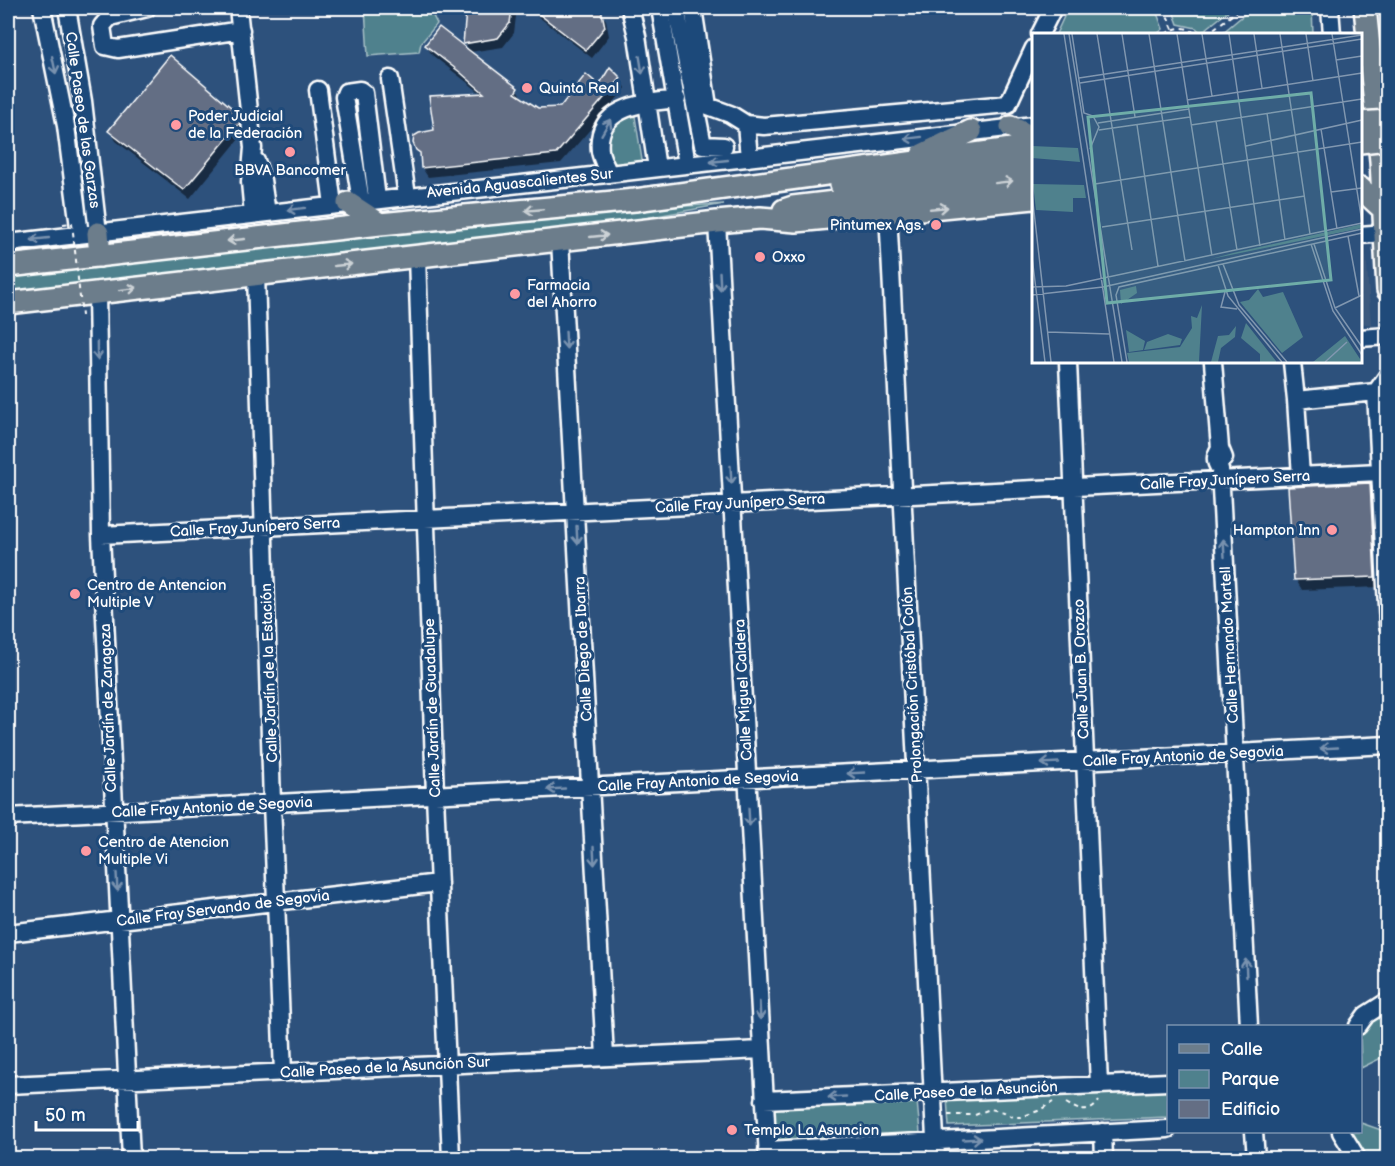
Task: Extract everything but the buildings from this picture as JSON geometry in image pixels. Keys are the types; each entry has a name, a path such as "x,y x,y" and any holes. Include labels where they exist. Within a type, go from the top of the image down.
{"main road":[{"path":"1362,33 1365,14"},
{"path":"1365,14 1378,108 1376,161 1385,233 1388,290"},
{"path":"1362,121 1378,108"},
{"path":"1011,115 1032,136"},
{"path":"907,162 970,131"},
{"path":"1362,142 1388,139"},
{"name":"Avenida Aguascalientes Sur","path":"8,266 380,224 634,200 1032,147"},
{"name":"Avenida Aguascalientes Sur","path":"634,200 676,200 880,182 1032,163"},
{"path":"760,218 793,207 1032,178"},
{"path":"1362,190 1382,208"},
{"path":"8,303 717,222 760,218 796,222 1032,198"},
{"path":"355,202 380,224"},
{"path":"89,234 100,255"}],"street":[{"name":"Calle Paseo de las Garzas","path":"42,8 89,234"},
{"name":"Calle Paseo de las Garzas","path":"67,8 81,80 89,234"},
{"path":"147,8 110,17 102,26 105,46 118,49 241,30"},
{"path":"238,8 253,148 262,180 260,213"},
{"path":"630,8 637,36 657,168"},
{"path":"660,8 681,16"},
{"path":"1040,33 1053,8"},
{"path":"1049,33 1061,8"},
{"path":"1330,8 1332,33"},
{"path":"681,16 677,99 687,164"},
{"path":"681,16 708,106 730,114 746,124 764,126 886,114 1011,115"},
{"path":"681,16 703,145 724,146"},
{"path":"1011,115 1032,54"},
{"path":"1011,115 1032,73"},
{"path":"390,79 407,196"},
{"path":"318,90 355,202"},
{"path":"360,90 364,93 355,202 344,97 346,92 360,90"},
{"path":"609,174 600,152 602,131 612,117 627,106 677,99"},
{"path":"886,114 886,142"},
{"name":"Avenida Aguascalientes Sur","path":"8,243 886,142 970,131 1011,115 1032,124"},
{"path":"746,124 749,158"},
{"name":"Prolongación Cristóbal Colón","path":"888,213 936,1158"},
{"name":"Calle Miguel Caldera","path":"717,222 767,1154"},
{"path":"1362,235 1385,233"},
{"name":"Calle Diego de Ibarra","path":"560,240 605,1057"},
{"name":"Calle Jardín de Guadalupe","path":"417,256 435,795 451,1158"},
{"name":"Calle Jardín de la Estación","path":"256,274 272,803 283,1072"},
{"name":"Calle Jardín de Zaragoza","path":"97,293 101,535 130,1158"},
{"path":"1362,338 1388,336"},
{"name":"Calle Juan B. Orozco","path":"1068,363 1099,1085"},
{"name":"Calle Hernando Martell","path":"1213,363 1220,448 1224,455 1220,474 1249,1025"},
{"path":"1292,363 1301,476"},
{"path":"1388,375 1376,392 1388,626"},
{"path":"1296,400 1376,392"},
{"name":"Calle Fray Junípero Serra","path":"101,535 1073,487 1220,474 1301,476 1379,472"},
{"name":"Calle Fray Antonio de Segovia","path":"8,817 1388,745"},
{"name":"Calle Fray Servando de Segovia","path":"8,933 439,883"},
{"path":"1359,1025 1366,1015 1388,1001"},
{"name":"Calle Paseo de la Asunción Sur","path":"8,1085 762,1050"},
{"name":"Calle Paseo de la Asunción","path":"764,1100 1167,1082"},
{"path":"767,1154 935,1141 1167,1129"},
{"path":"1103,1132 1104,1158"},
{"path":"1254,1133 1256,1158"},
{"path":"1342,1133 1357,1158"}],"path":[{"path":"1164,8 1173,29"},
{"path":"1208,33 1241,8"},
{"path":"1167,33 1173,29 1182,28 1195,33"},
{"path":"63,224 72,223 82,316"},
{"path":"1062,1100 1078,1110 1089,1111 1101,1098 1099,1085"},
{"path":"933,1114 975,1116 990,1109 1013,1117 1021,1117 1038,1112 1057,1100"}],"shaded area":[{"path":"1362,207 1363,208 1371,325 1362,323"}],"green space":[{"path":"365,8 443,8 433,16 437,24 421,43 419,52 368,56"},
{"path":"1068,8 1155,8 1163,29 1158,33 1056,33"},
{"path":"1172,8 1232,8 1201,33 1196,28 1178,24"},
{"path":"1252,8 1312,8 1313,33 1222,33"},
{"path":"634,110 642,160 609,166 604,135 616,122"},
{"path":"724,204 589,228 8,295 8,276 588,211"},
{"path":"1387,1007 1387,1058 1381,1058 1362,1068 1362,1028 1367,1021"},
{"path":"1167,1088 1167,1117 949,1126 947,1098"},
{"path":"917,1101 920,1133 775,1142 771,1107"},
{"path":"1362,1123 1387,1132 1387,1158 1365,1158 1350,1133 1362,1133"}],"place":[{"name":"Quinta Real","path":"527,88"},
{"name":"Poder Judicial de la Federación","path":"176,125"},
{"name":"BBVA Bancomer","path":"290,152"},
{"name":"Pintumex Ags.","path":"936,225"},
{"name":"Oxxo","path":"760,257"},
{"name":"Farmacia del Ahorro","path":"515,294"},
{"name":"Hampton Inn","path":"1332,530"},
{"name":"Centro de Antencion Multiple V","path":"75,594"},
{"name":"Centro de Atencion Multiple Vi","path":"86,851"},
{"name":"Templo La Asuncion","path":"732,1130"}]}
